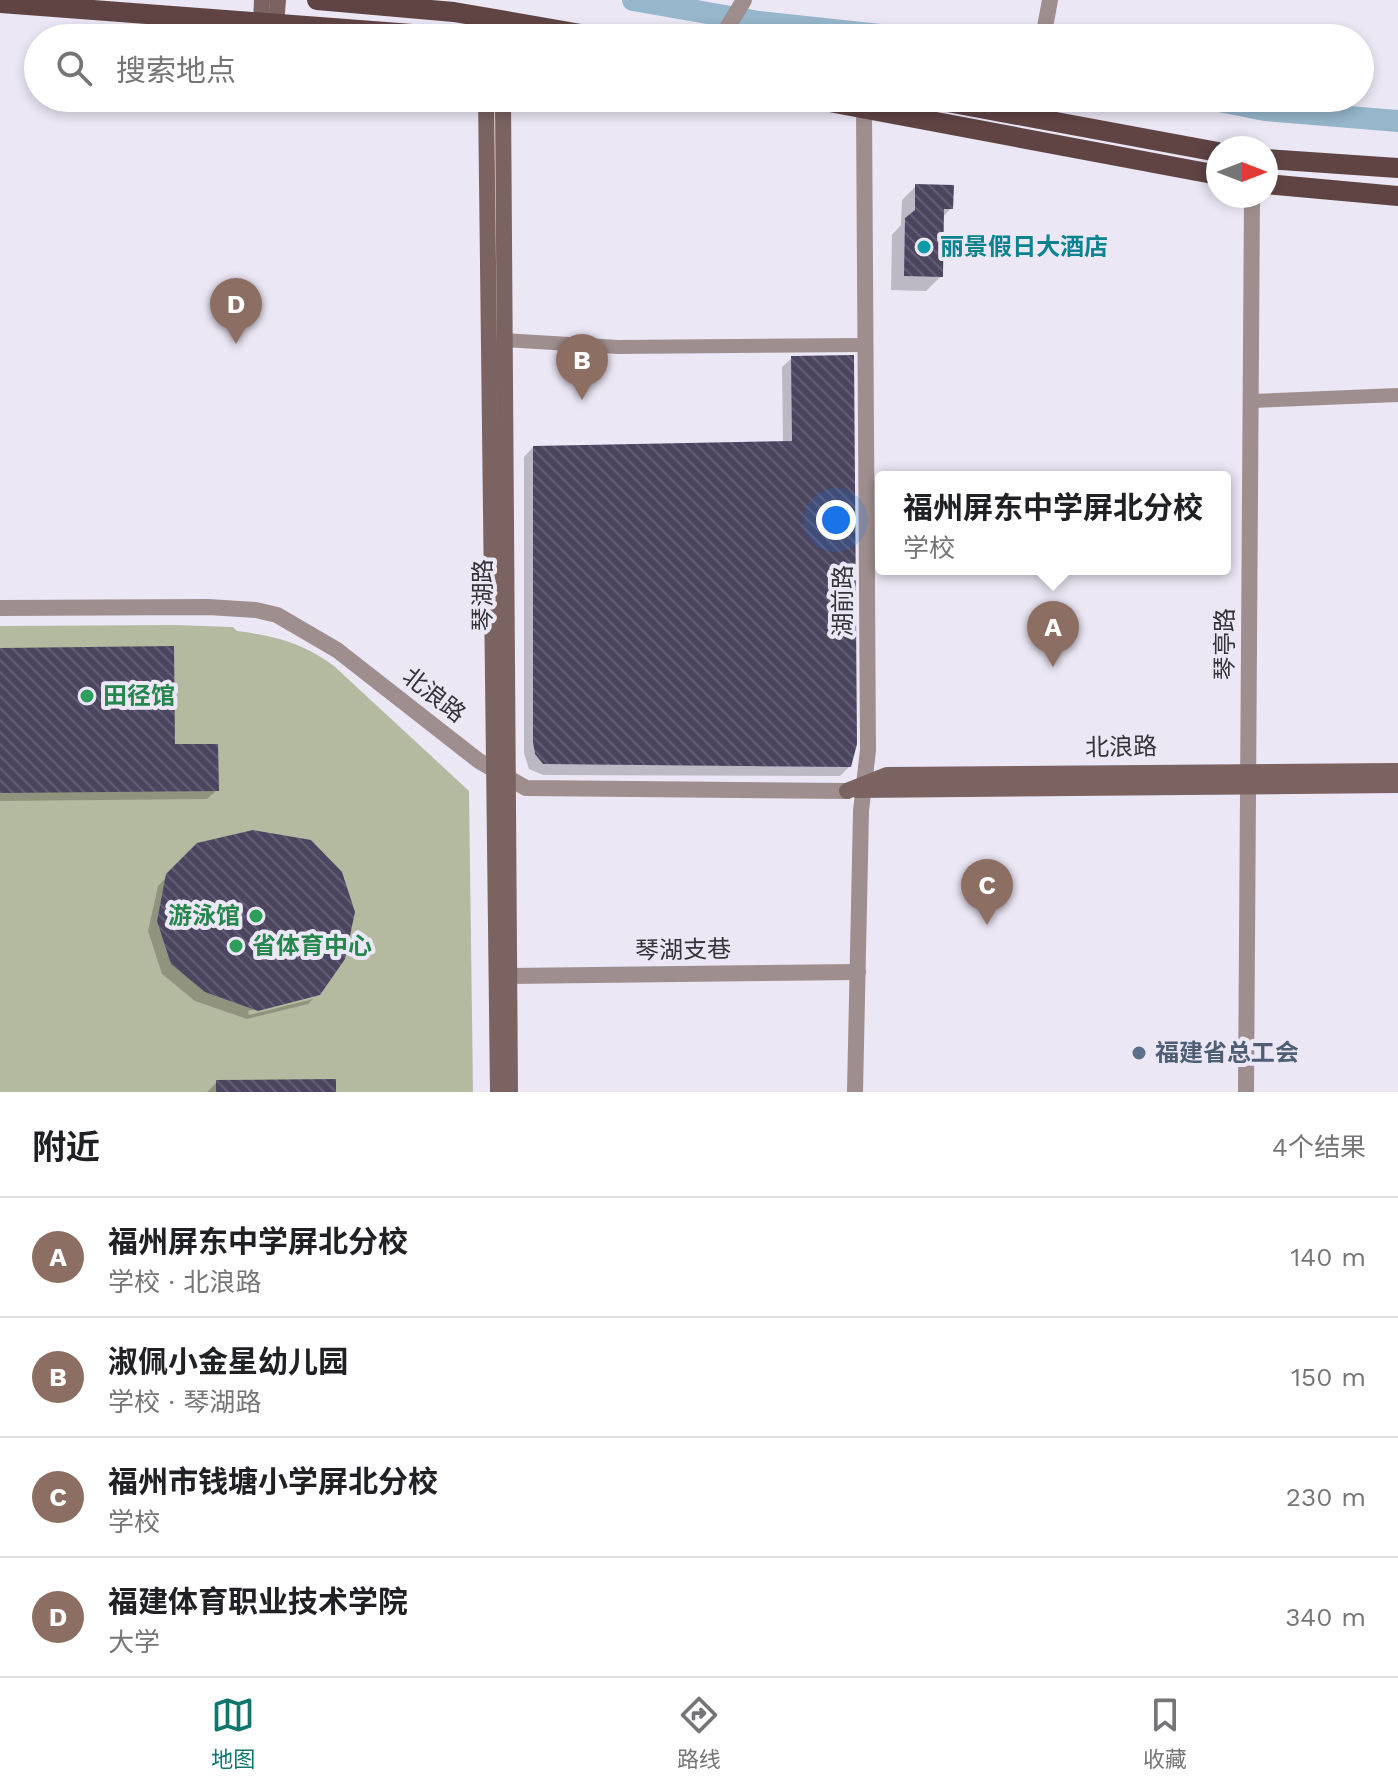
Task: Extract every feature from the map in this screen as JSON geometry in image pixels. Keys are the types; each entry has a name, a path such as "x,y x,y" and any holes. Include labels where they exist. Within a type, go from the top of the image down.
{"main road":[{"path":"262,0 268,24"},
{"path":"268,24 278,0"},
{"path":"317,0 454,12 523,24"},
{"path":"0,3 268,24"},
{"path":"486,112 502,776 498,1092"},
{"name":"琴湖路","path":"503,112 502,776 510,1092"},
{"path":"880,112 1206,173"},
{"path":"1047,112 1206,149"},
{"path":"1278,160 1398,168"},
{"path":"1278,185 1398,196"},
{"name":"北浪路","path":"847,791 865,786 1249,778 1398,771"},
{"name":"北浪路","path":"1249,778 1398,785"}],"street":[{"path":"1046,24 1050,0"},
{"path":"729,24 742,4"},
{"name":"湖前路","path":"855,1092 861,811 865,786 864,112"},
{"name":"琴亭路","path":"1246,1092 1252,208"},
{"path":"504,340 618,347 865,345"},
{"path":"1251,401 1398,395"},
{"name":"北浪路","path":"0,608 208,607 268,612 297,625 337,650 502,776 526,788 847,791"},
{"name":"琴湖支巷","path":"509,976 858,972"}],"green space":[{"name":"省体育中心","path":"0,626 233,627 237,631 276,638 311,652 334,666 469,791 473,1092 0,1092"}],"building":[{"name":"丽景假日大酒店","path":"915,184 954,185 953,209 944,209 943,277 904,276 905,218 915,210"},
{"path":"854,355 857,744 851,767 543,764 535,754 533,742 533,446 792,441 791,356"},
{"name":"田径馆","path":"174,646 175,744 218,744 219,791 0,793 0,648"},
{"name":"游泳馆","path":"253,830 311,840 342,872 355,912 345,959 320,995 258,1011 205,992 171,964 157,921 166,874 197,843"},
{"path":"336,1079 336,1092 216,1092 216,1080"}],"waterway":[{"path":"633,0 778,24"},
{"path":"1289,112 1398,121"}],"place":[{"name":"丽景假日大酒店","path":"924,247"},
{"name":"福建体育职业技术学院","path":"236,344"},
{"name":"淑佩小金星幼儿园","path":"582,400"},
{"name":"福州屏东中学屏北分校","path":"1053,667"},
{"name":"田径馆","path":"87,696"},
{"name":"游泳馆","path":"256,916"},
{"name":"福州市钱塘小学屏北分校","path":"987,925"},
{"name":"省体育中心","path":"236,946"},
{"name":"福建省总工会","path":"1139,1053"}]}
